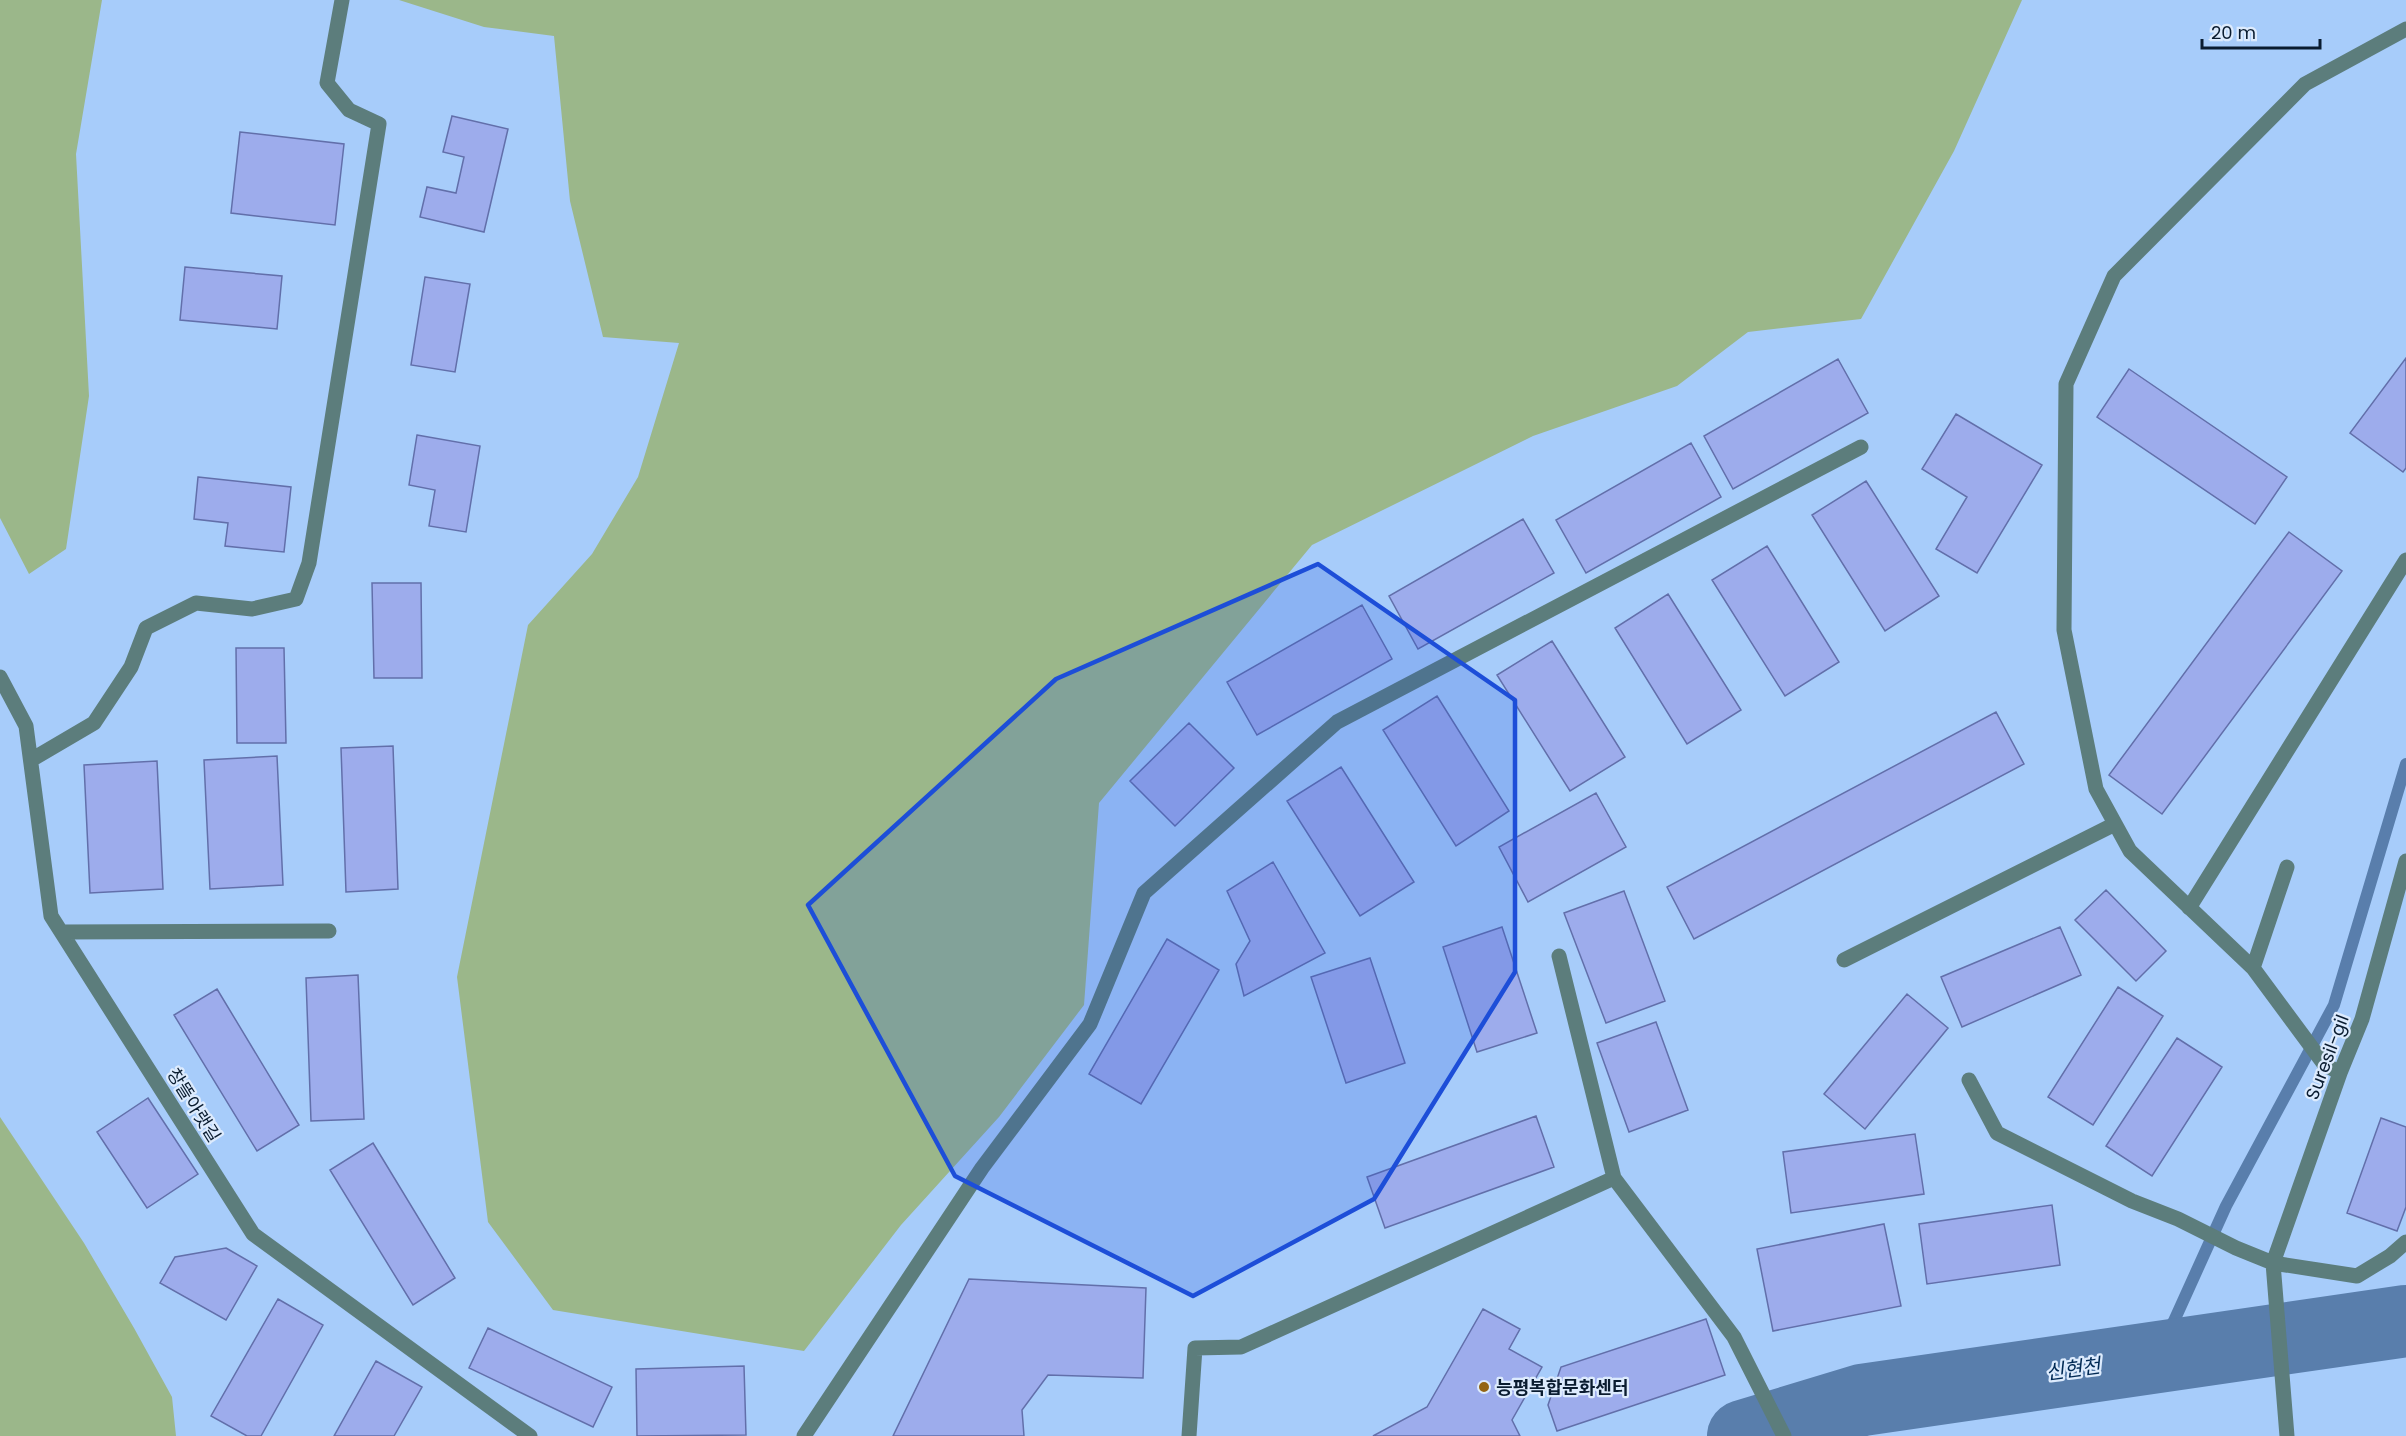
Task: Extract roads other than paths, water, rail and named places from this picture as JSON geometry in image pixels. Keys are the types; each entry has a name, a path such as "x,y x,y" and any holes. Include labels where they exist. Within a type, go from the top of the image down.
{"street":[{"path":"31,760 94,723 131,667 146,628 196,603 252,609 296,599 309,563 379,124 349,110 327,83 342,0"},
{"path":"2340,1073 2324,1064 2253,968 2130,851 2096,789 2064,630 2066,384 2114,276 2305,84 2406,29"},
{"path":"804,1436 981,1168 1090,1024 1144,893 1337,722 1861,447"},
{"path":"2189,908 2406,560"},
{"name":"창뜰아랫길","path":"0,677 26,726 51,916 253,1234 530,1436"},
{"path":"1844,960 2115,824"},
{"name":"Suresil-gil","path":"2273,1263 2340,1073 2362,1019 2406,861"},
{"path":"2253,968 2287,867"},
{"path":"62,932 329,931"},
{"path":"1559,956 1614,1178 1734,1337 1784,1436"},
{"path":"1969,1080 1997,1133 2132,1201 2178,1219 2235,1248 2273,1263 2357,1276 2390,1256 2406,1242"},
{"path":"1189,1436 1195,1348 1241,1347 1614,1178"},
{"path":"2273,1263 2286,1429"}],"waterway":[{"path":"2152,1357 2174,1321 2226,1206 2334,1005 2406,764"},
{"name":"신현천","path":"1743,1436 1862,1400 2406,1321"}],"place":[{"name":"능평복합문화센터","path":"1484,1387"}]}
